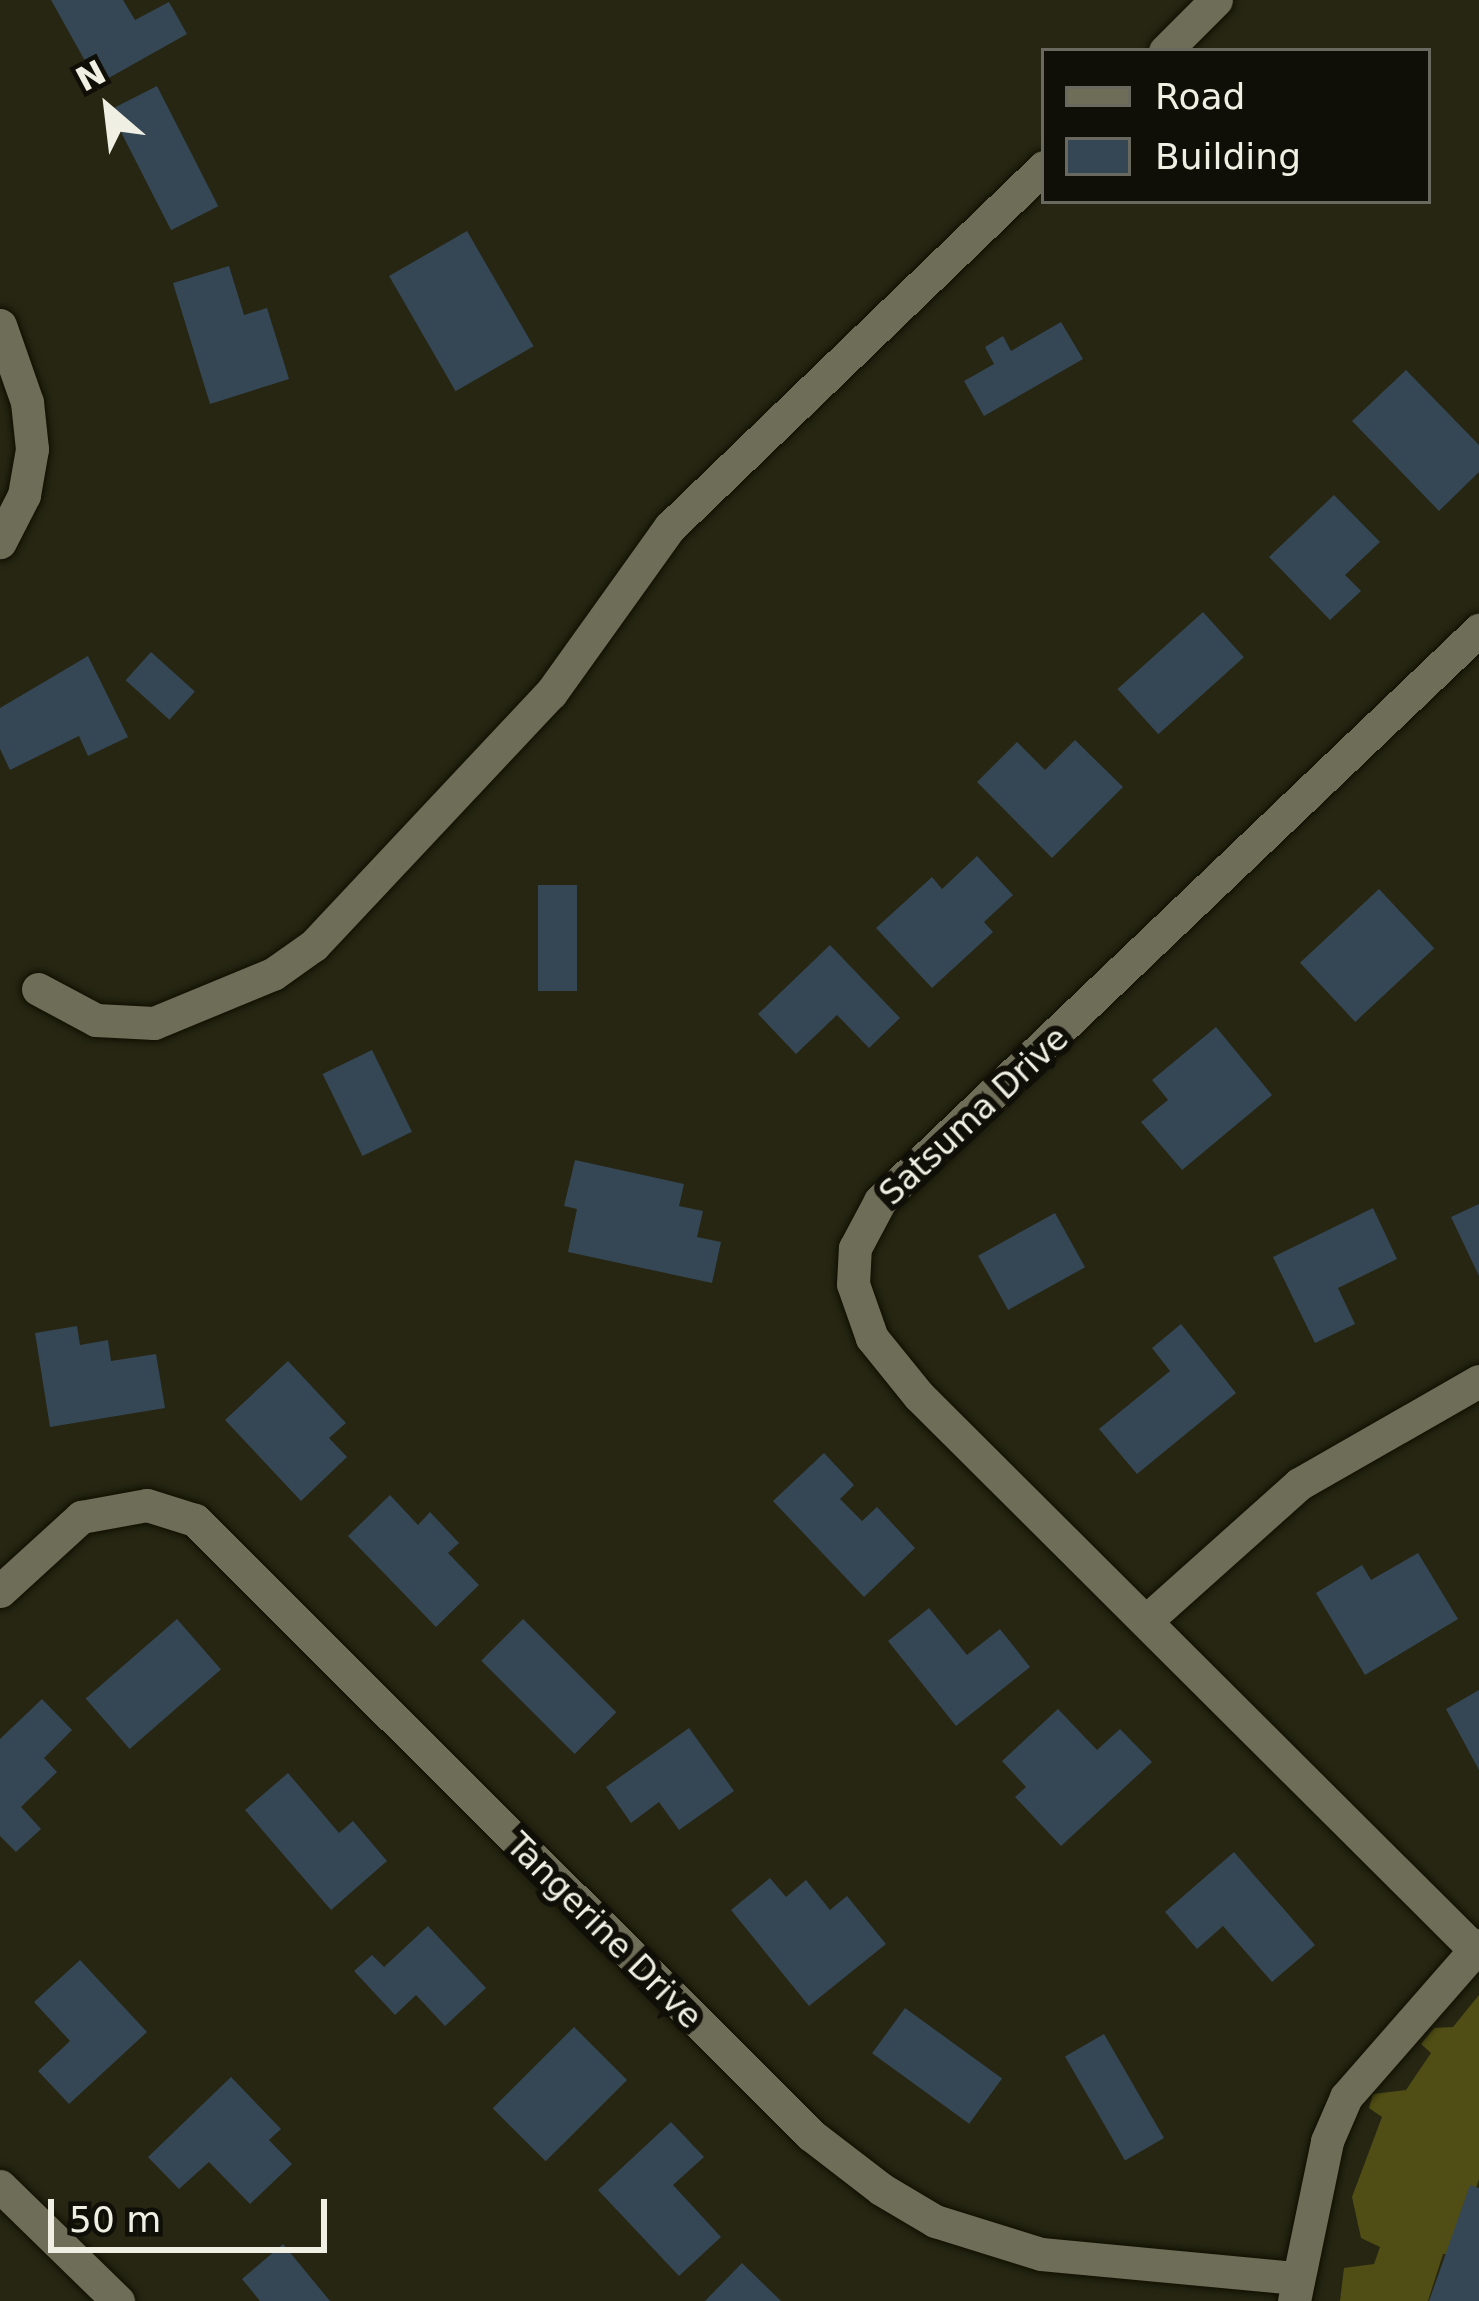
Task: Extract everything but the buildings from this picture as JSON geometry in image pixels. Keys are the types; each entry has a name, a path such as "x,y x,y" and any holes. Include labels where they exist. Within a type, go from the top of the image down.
{"street":[{"path":"1168,48 1216,0"},
{"path":"38,989 96,1020 154,1023 273,974 314,945 551,693 670,526 1041,170"},
{"path":"0,325 27,402 32,448 24,495 0,542"},
{"name":"Satsuma Drive","path":"1477,1947 919,1396 872,1338 853,1284 855,1248 880,1201 1479,631"},
{"path":"1147,1620 1299,1484 1479,1381"},
{"name":"Tangerine Drive","path":"0,1592 81,1517 147,1504 195,1520 811,2135 881,2189 935,2221 1041,2254 1295,2289"},
{"path":"1295,2289 1327,2141 1346,2097 1477,1947"},
{"path":"0,2186 118,2301"}],"shaded area":[{"path":"1479,1995 1479,2179 1455,2254 1443,2254 1428,2301 1340,2301 1344,2268 1374,2264 1380,2247 1361,2238 1352,2197 1382,2117 1369,2108 1373,2094 1406,2090 1431,2053 1421,2044 1434,2028 1453,2027"}]}
